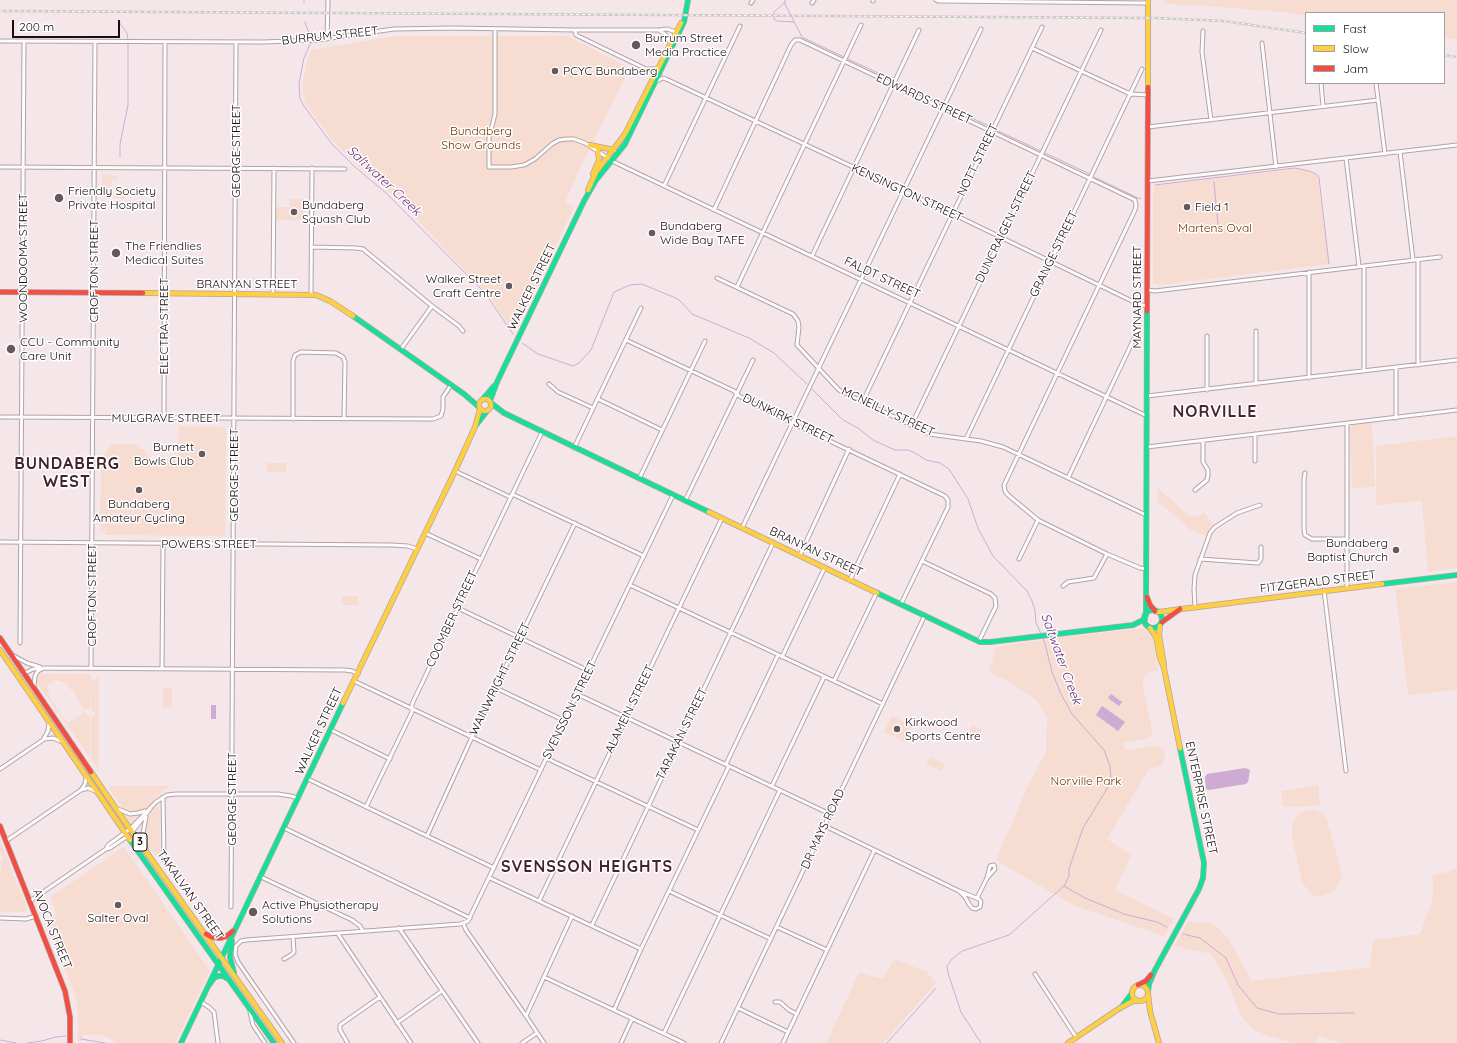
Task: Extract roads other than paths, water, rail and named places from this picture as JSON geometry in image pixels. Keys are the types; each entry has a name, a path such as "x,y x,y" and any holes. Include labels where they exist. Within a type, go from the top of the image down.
{"main road":[{"name":"WALKER STREET","path":"491,402 497,382 584,201 614,150 629,129 684,22 688,0"},
{"name":"MAYNARD STREET","path":"1145,617 1148,306 1148,1"},
{"name":"WALKER STREET","path":"584,201 596,172 625,144 656,81 670,44 677,34"},
{"path":"590,145 614,150"},
{"path":"586,194 588,183 599,160 598,151"},
{"name":"BRANYAN STREET","path":"0,292 273,294 311,295 322,297 338,306 451,384 480,408"},
{"name":"WALKER STREET","path":"482,399 497,382"},
{"name":"BRANYAN STREET","path":"464,394 482,399"},
{"path":"482,399 487,399 491,402 491,407 488,411 483,411 480,408 479,403 482,399"},
{"name":"BRANYAN STREET","path":"491,402 504,413 574,448 978,641 986,642 1036,637 1133,625 1139,624 1145,617"},
{"name":"WALKER STREET","path":"181,1043 455,471 475,427 480,408"},
{"name":"WALKER STREET","path":"475,427 488,411"},
{"name":"BRANYAN STREET","path":"488,411 504,413"},
{"name":"FITZGERALD STREET","path":"1156,611 1457,575"},
{"name":"MAYNARD STREET","path":"1146,593 1150,605 1156,611"},
{"name":"FITZGERALD STREET","path":"1161,624 1170,615 1182,609"},
{"path":"1150,611 1156,611 1161,615 1161,624 1156,628 1149,627 1145,623 1145,617 1150,611"},
{"name":"ENTERPRISE STREET","path":"1161,624 1159,636 1164,657 1164,668"},
{"name":"BRANYAN STREET","path":"1133,625 1149,627"},
{"name":"ENTERPRISE STREET","path":"1148,992 1149,984 1155,970 1199,889 1203,878 1204,868 1203,855 1164,668 1160,658 1156,637 1149,627"},
{"name":"TAKALVAN STREET","path":"0,638 148,853 282,1043"},
{"name":"TAKALVAN STREET","path":"0,650 126,834 274,1043"},
{"name":"AVOCA STREET","path":"0,826 66,991 70,1017 70,1043"},
{"path":"204,931 211,937 224,938 231,934 240,921"},
{"path":"234,932 230,953 231,966 234,975"},
{"name":"ENTERPRISE STREET","path":"1138,985 1146,981 1155,970"},
{"path":"209,985 218,976 223,976 230,980"},
{"path":"1120,1008 1132,993 1134,988 1138,985 1144,986 1148,992 1150,1011 1158,1043"},
{"path":"1068,1043 1120,1008 1133,1001 1146,999 1148,992"},
{"path":"1132,993 1134,998 1144,1003 1150,1011"}],"street":[{"path":"327,39 328,0"},
{"path":"936,0 1148,1"},
{"path":"737,287 861,25"},
{"path":"664,186 740,26"},
{"name":"NOTT STREET","path":"863,401 1042,27"},
{"name":"BURRUM STREET","path":"0,41 236,42 314,40 394,29 454,28 575,30 667,29 677,34"},
{"name":"FALDT STREET","path":"495,29 495,114 489,138 489,167 511,167 524,165 535,159 552,144 563,140 574,139 590,145 610,159 664,186 860,280 959,325 1057,374 1147,416"},
{"path":"742,528 981,29"},
{"path":"575,30 576,35 579,37 646,70 659,71"},
{"path":"659,30 668,36 670,44"},
{"path":"812,256 920,30"},
{"name":"DUNCRAIGEN STREET","path":"912,424 1101,30"},
{"path":"1204,30 1202,52 1211,120"},
{"name":"EDWARDS STREET","path":"755,122 791,45 795,40 800,40 1090,178 1133,200 1136,204 1136,210 1099,285"},
{"name":"WOONDOOMA STREET","path":"20,643 24,41"},
{"name":"CROFTON STREET","path":"91,668 95,42"},
{"name":"ELECTRA STREET","path":"164,418 165,42"},
{"name":"GEORGE STREET","path":"231,907 236,42"},
{"path":"1262,43 1276,166"},
{"path":"1032,48 1131,94 1148,95"},
{"path":"646,70 654,69 659,71 666,79"},
{"name":"GRANGE STREET","path":"966,439 1142,69"},
{"path":"656,81 663,78 666,79"},
{"name":"KENSINGTON STREET","path":"666,79 952,214 1138,304 1148,306"},
{"path":"1321,84 1323,106"},
{"path":"1376,84 1385,154"},
{"path":"1148,127 1378,100"},
{"path":"714,210 755,122"},
{"path":"1148,181 1457,145"},
{"path":"1400,152 1413,260"},
{"path":"1346,158 1359,266"},
{"path":"0,167 345,169"},
{"path":"273,294 274,168"},
{"path":"311,295 312,168"},
{"path":"311,247 362,249 459,326 463,331"},
{"path":"1148,290 1155,291 1440,256"},
{"path":"1418,259 1418,365"},
{"path":"1364,266 1364,371"},
{"path":"1309,272 1309,378"},
{"name":"MCNEILLY STREET","path":"716,278 793,314 798,321 799,327 797,345 839,390 912,424 929,434 993,443 1146,515"},
{"path":"1099,285 1004,485 1005,491 1038,520 1107,554 1140,568 1146,569"},
{"path":"401,350 432,306"},
{"path":"574,448 641,308"},
{"path":"1068,478 1140,328"},
{"path":"1256,331 1256,384"},
{"path":"1207,336 1207,390"},
{"name":"DUNKIRK STREET","path":"626,340 734,391 739,396 792,423 944,495 948,500 948,507 922,561"},
{"path":"639,479 704,341"},
{"path":"293,419 293,361 295,355 300,352 336,353 343,357 345,362 344,419"},
{"path":"685,501 753,360"},
{"path":"1147,396 1457,360"},
{"path":"1396,368 1396,418"},
{"name":"MULGRAVE STREET","path":"0,417 436,419 441,416 443,412 443,397 451,384"},
{"path":"549,384 558,392 593,408"},
{"path":"598,399 662,430"},
{"path":"1147,447 1457,410"},
{"path":"1346,588 1347,424"},
{"name":"COOMBER STREET","path":"366,807 412,712 412,704 542,432"},
{"path":"1255,434 1255,461"},
{"path":"1195,490 1206,480 1208,475 1208,470 1203,462 1203,441"},
{"path":"800,555 849,449"},
{"path":"455,471 575,523 644,556"},
{"path":"1305,473 1305,535 1312,539 1347,539"},
{"path":"850,580 900,474"},
{"name":"SVENSSON STREET","path":"464,923 470,918 490,878 546,758 673,495"},
{"path":"1195,607 1194,581 1208,536 1215,527 1242,510 1260,505"},
{"name":"ALAMEIN STREET","path":"539,901 722,518"},
{"path":"1019,559 1038,520"},
{"name":"WAINWRIGHT STREET","path":"427,836 472,737 575,523"},
{"path":"425,533 480,560"},
{"name":"POWERS STREET","path":"0,542 392,545 408,546 417,549"},
{"name":"TARAKAN STREET","path":"592,926 773,543"},
{"path":"162,668 163,544"},
{"path":"1200,559 1258,563 1261,559 1261,547"},
{"path":"1063,586 1068,582 1094,578 1107,554"},
{"path":"902,604 922,561 991,594 995,598 996,606 978,641"},
{"path":"782,657 825,567"},
{"path":"630,585 883,704"},
{"path":"1324,590 1346,770"},
{"path":"834,681 877,592"},
{"path":"458,608 589,670"},
{"name":"DR MAYS ROAD","path":"721,1043 925,615"},
{"path":"9,651 23,661 46,668"},
{"path":"614,1010 778,655"},
{"path":"18,677 36,668 345,670 358,674"},
{"path":"36,691 34,684 35,676 40,670 46,668"},
{"path":"772,786 824,676"},
{"path":"354,681 541,770"},
{"path":"496,688 565,720"},
{"path":"578,694 830,814"},
{"path":"43,740 49,729 48,721"},
{"path":"331,730 390,759"},
{"path":"0,769 43,740 53,738 64,744"},
{"path":"546,758 698,830"},
{"path":"6,841 81,790 86,781 85,774"},
{"path":"308,779 494,868"},
{"path":"81,790 90,789 97,792"},
{"path":"664,1034 780,790"},
{"path":"30,901 106,849 110,848 132,830 153,804 163,797 176,794 284,794 298,798"},
{"path":"163,797 164,860"},
{"path":"114,804 122,811 130,814 141,813 149,809"},
{"path":"148,853 143,833 145,820 149,809"},
{"path":"825,826 959,892 977,898 980,900 981,904 979,908 975,909 970,907 965,897 959,892"},
{"path":"284,828 470,918"},
{"path":"783,1043 874,850"},
{"path":"261,877 352,920 360,926 363,931"},
{"path":"490,878 641,949"},
{"path":"977,898 987,878"},
{"path":"669,891 771,939"},
{"path":"0,918 26,919 36,916"},
{"path":"526,1016 572,916"},
{"path":"284,959 292,955 294,952 293,937 464,923 466,930 544,1043"},
{"path":"777,927 827,950"},
{"path":"399,928 478,1043"},
{"path":"338,934 411,1043"},
{"name":"TAKALVAN STREET","path":"293,937 244,941 237,944 235,956 294,1043"},
{"path":"1035,974 1076,1037"},
{"path":"544,976 684,1043"},
{"path":"397,1023 442,991"},
{"path":"351,1040 347,1042 340,1030 340,1025 380,997"},
{"path":"201,1002 214,1012 218,1043"},
{"path":"775,1002 781,1003 789,1010 797,1014"},
{"path":"250,1008 252,1026 265,1043"},
{"path":"738,1008 788,1032"},
{"path":"621,1043 632,1019"},
{"path":"522,1043 537,1033"},
{"path":"670,1043 672,1038"}],"waterway":[{"path":"785,0 785,4 802,37 844,57"},
{"path":"785,2 774,12 774,19 777,21 794,22"},
{"path":"119,22 127,33 128,40"},
{"name":"Saltwater Creek","path":"305,22 311,39"},
{"name":"Saltwater Creek","path":"311,42 304,58 299,83 300,99 304,106 331,143 355,167 386,193 485,293 513,334"},
{"path":"120,157 120,144 128,105 128,43"},
{"path":"848,59 893,80"},
{"path":"898,83 942,104"},
{"path":"947,106 991,127"},
{"path":"996,130 1041,151"},
{"path":"1045,153 1090,174"},
{"path":"1155,185 1295,168 1316,174 1319,178 1329,264"},
{"path":"1094,177 1140,199 1141,198"},
{"path":"1214,182 1218,225"},
{"name":"Saltwater Creek","path":"522,343 538,354 573,366 579,363 591,350 614,292 630,285 642,284 678,299 692,314 749,338 774,353 807,384"},
{"name":"Saltwater Creek","path":"812,389 843,420 858,428 873,440 895,450 908,450 926,460 940,463 949,469 968,499 978,528 993,556 1027,591 1035,610 1036,623 1041,634"},
{"name":"Saltwater Creek","path":"981,1043 961,1012 947,966 952,959 962,951 1009,935 1064,886 1069,876 1069,869 1083,828 1111,780 1110,766 1104,750 1072,714 1061,694 1052,672 1042,637"},
{"path":"1064,886 1085,898 1124,914 1157,922 1167,927"},
{"path":"1183,934 1200,938 1226,958 1238,985 1257,1008 1279,1014 1354,1013"},
{"path":"887,1043 936,988"},
{"path":"27,1043 66,1036"},
{"path":"81,1039 105,1043"},
{"path":"0,1040 16,1043"}],"railway":[{"path":"0,11 1155,18 1224,21 1305,33"},
{"path":"1445,55 1457,57"}],"place":[{"name":"Burrum Street Media Practice","path":"636,45"},
{"name":"PCYC Bundaberg","path":"555,71"},
{"name":"Friendly Society Private Hospital","path":"59,198"},
{"name":"Field 1","path":"1187,207"},
{"name":"Bundaberg Squash Club","path":"294,212"},
{"name":"Bundaberg Wide Bay TAFE","path":"652,233"},
{"name":"The Friendlies Medical Suites","path":"116,253"},
{"name":"Walker Street Craft Centre","path":"509,286"},
{"name":"CCU - Community Care Unit","path":"11,349"},
{"name":"Burnett Bowls Club","path":"202,454"},
{"name":"Bundaberg Amateur Cycling","path":"139,490"},
{"name":"Bundaberg Baptist Church","path":"1396,550"},
{"name":"Kirkwood Sports Centre","path":"897,729"},
{"name":"Salter Oval","path":"118,905"},
{"name":"Active Physiotherapy Solutions","path":"253,912"}],"district":[{"name":"NORVILLE","path":"1215,412"},
{"name":"BUNDABERG WEST","path":"67,473"},
{"name":"SVENSSON HEIGHTS","path":"587,867"}],"park label":[{"name":"Bundaberg Show Grounds","path":"481,138"},
{"name":"Martens Oval","path":"1215,228"},
{"name":"Norville Park","path":"1086,781"}]}
